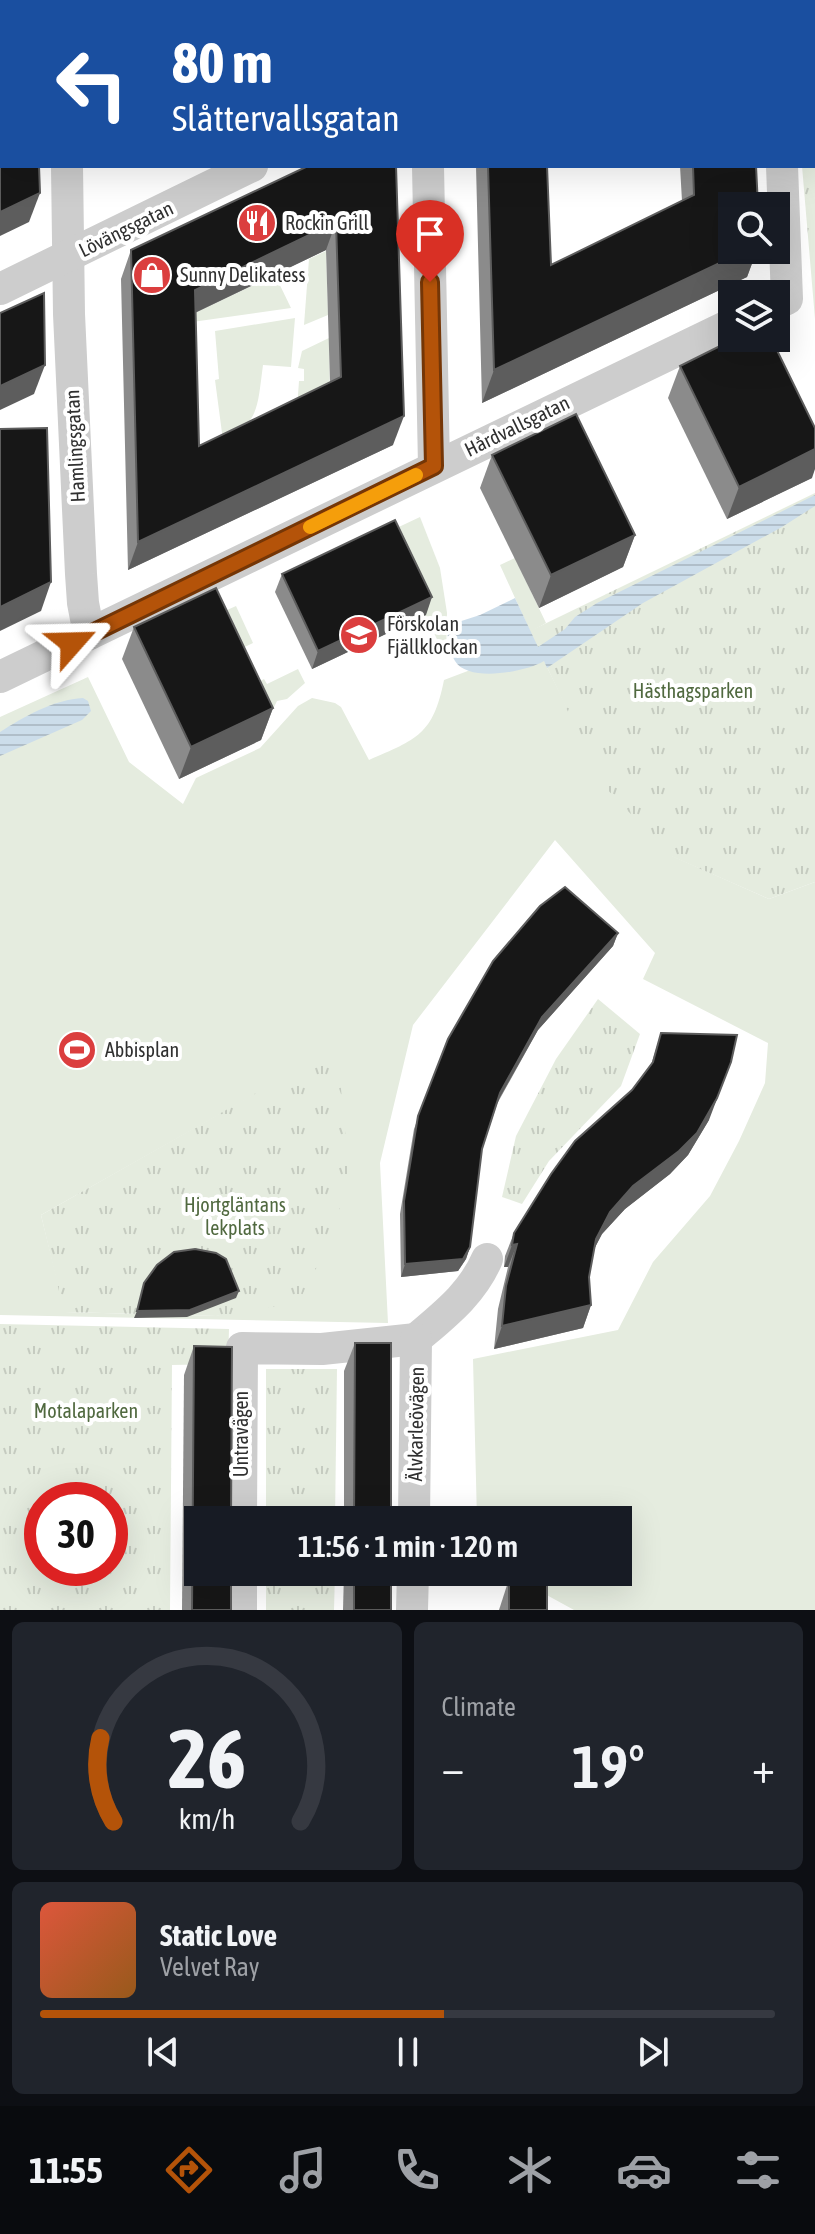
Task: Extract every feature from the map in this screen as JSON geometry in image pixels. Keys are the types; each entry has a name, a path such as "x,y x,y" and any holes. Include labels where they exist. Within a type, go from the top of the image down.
{"street":[{"name":"Hamlingsgatan","path":"67,168 81,574 89,634"},
{"name":"Lövängsgatan","path":"0,289 248,168"},
{"path":"428,168 434,466"},
{"path":"782,168 782,280"},
{"name":"Hårdvallsgatan","path":"0,677 718,331"},
{"name":"Älvkarleövägen","path":"414,1506 416,1339 478,1281 487,1259"},
{"name":"Untravägen","path":"241,1506 242,1348 322,1349 416,1339"},
{"path":"241,1586 241,1610"},
{"path":"412,1610 413,1586"}],"green space":[{"path":"802,168 815,168 815,319"},
{"path":"326,251 328,315 304,325 309,259"},
{"path":"275,275 291,308 185,323 184,318"},
{"path":"295,318 291,367 263,365 251,420 224,448 215,380 219,379 215,331"},
{"path":"329,338 330,405 296,422 299,381 304,381 304,369 298,368 302,351"},
{"name":"Hästhagsparken","path":"815,493 815,882 769,899 671,856 602,784 530,631"},
{"path":"420,517 440,568 447,613 446,658 386,533"},
{"path":"515,558 546,623 530,632 605,786 672,856 769,899 815,882 815,1610 574,1610 530,1586 632,1586 632,1506 477,1506 473,1359 618,1330 653,1262 710,1196 765,1083 768,1043 643,979 655,953 555,840 413,1025 380,1163 388,1323 0,1315 0,717 88,677 129,762 183,804 196,778 260,748 298,706 312,698 341,707 369,760 399,746 411,740 428,724 444,680 502,658 530,631 500,565","holes":["337,1048 240,1310 216,1316 65,1312 41,1215"]},
{"path":"236,606 253,643 222,658 205,620"},
{"path":"298,669 305,683 287,699 277,701 271,713 238,692 264,679 267,684"},
{"path":"598,999 640,1034 621,1086 549,1161 522,1204 502,1197 516,1136 556,1059"},
{"name":"Hjortgläntans lekplats","path":"337,1047 349,1173 331,1240 299,1301 216,1316 64,1312 41,1215"},
{"name":"Motalaparken","path":"0,1324 229,1329 228,1364 172,1365 170,1610 0,1610"},
{"path":"266,1369 337,1369 335,1506 266,1506"},
{"path":"266,1586 335,1586 334,1610 266,1610"}],"water":[{"path":"815,495 815,506 643,603 547,668 544,661 511,672 484,674 462,668 453,658 447,630 452,624 515,598 538,647 597,603"},
{"path":"83,698 88,701 91,711 82,720 0,756 0,732 50,705"}],"building":[{"path":"0,168 39,168 40,193 0,212"},
{"path":"304,168 396,168 404,416 138,542 131,250","holes":["336,222 341,377 199,446 195,290"]},
{"path":"488,168 547,168 551,265 694,195 693,168 756,168 757,192 718,192 718,264 494,370"},
{"path":"44,293 45,365 0,386 0,313"},
{"path":"718,347 718,352 778,352 815,428 815,449 739,487 680,366"},
{"path":"576,414 635,535 551,575 492,455"},
{"path":"47,428 51,582 0,607 0,429"},
{"path":"395,520 432,597 318,651 282,574"},
{"path":"216,588 273,708 191,747 134,627"},
{"path":"565,887 618,933 542,1017 500,1093 482,1149 470,1247 463,1259 405,1264 404,1201 418,1116 448,1039 493,961 540,906"},
{"path":"661,1033 737,1035 731,1062 717,1098 697,1133 633,1186 610,1212 596,1239 589,1277 591,1305 502,1326 506,1286 517,1244 512,1245 514,1233 575,1141 632,1090 653,1062"},
{"path":"195,1249 216,1253 226,1259 239,1291 190,1310 137,1311 144,1283 157,1265 174,1252"},
{"path":"355,1343 391,1343 391,1506 354,1506"},
{"path":"194,1346 232,1347 231,1506 193,1506"},
{"path":"192,1586 231,1586 231,1610 192,1610"},
{"path":"354,1586 391,1586 391,1610 354,1610"},
{"path":"509,1586 547,1586 547,1610 509,1610"}],"slow traffic":[{"path":"310,527 416,475"}],"place":[{"name":"Rockin Grill","path":"257,223"},
{"name":"Sunny Delikatess","path":"152,275"},
{"name":"Förskolan Fjällklockan","path":"359,635"},
{"name":"Abbisplan","path":"77,1050"}],"route":[{"path":"72,643 434,466 430,282"}]}
